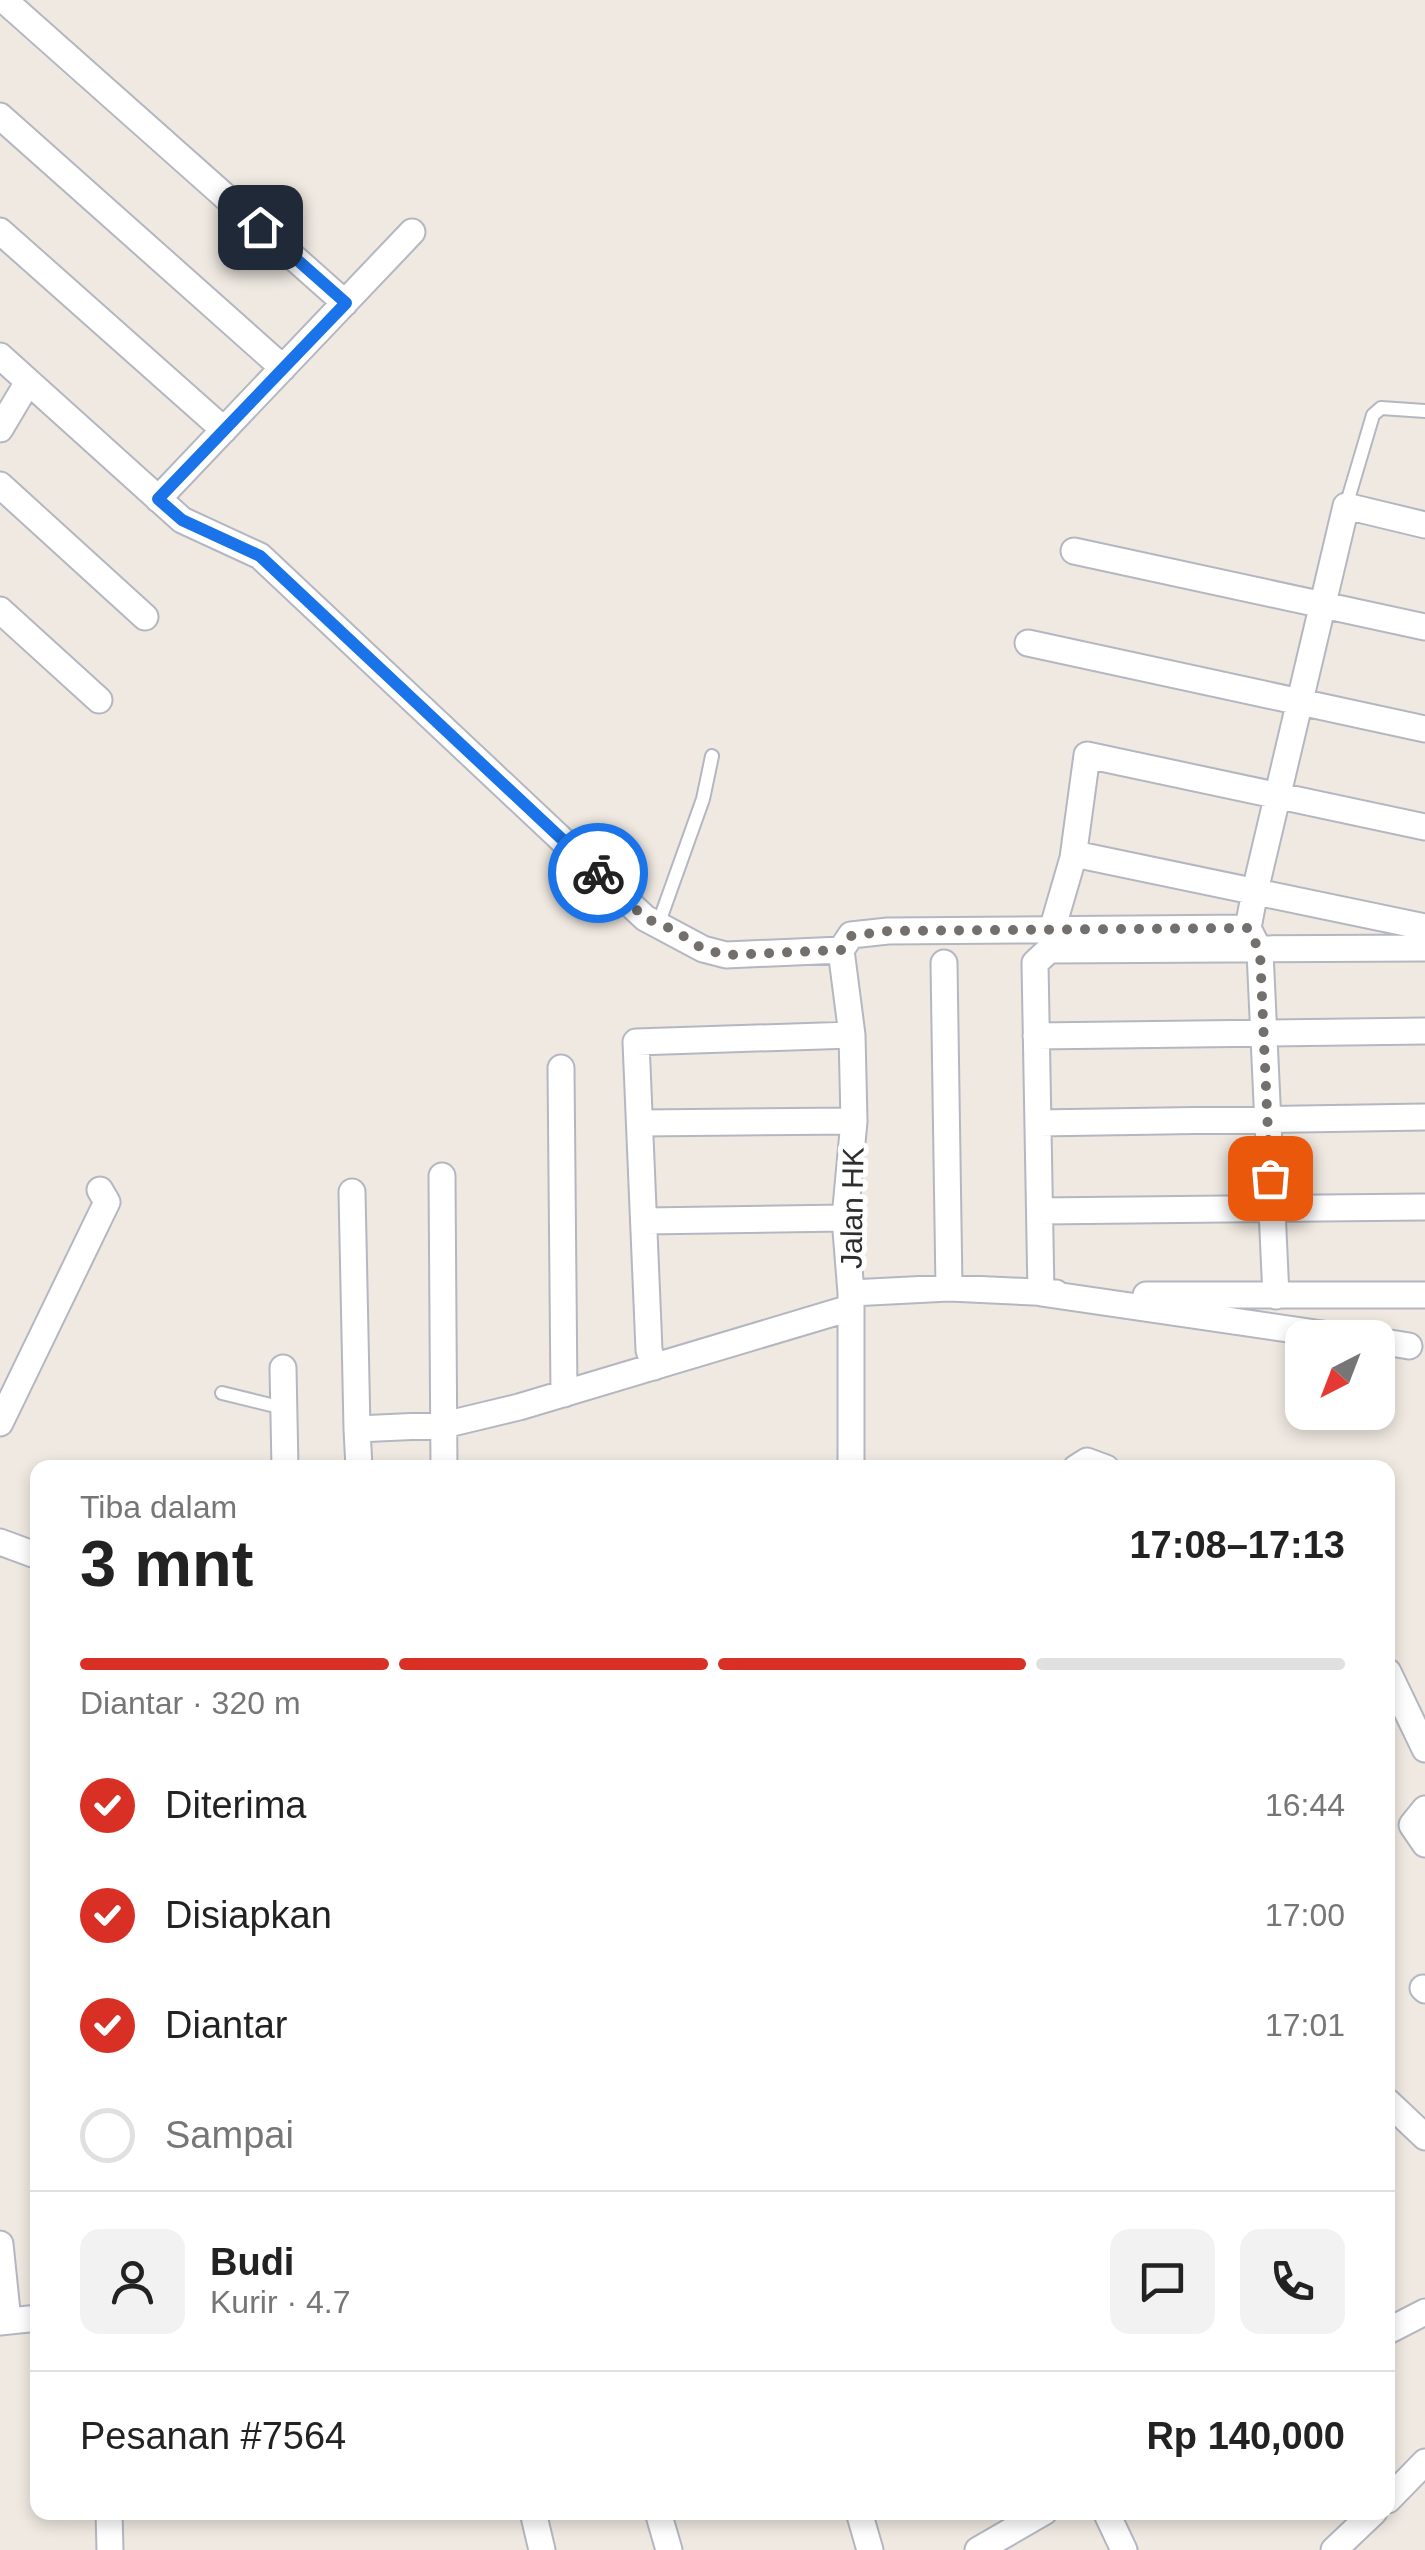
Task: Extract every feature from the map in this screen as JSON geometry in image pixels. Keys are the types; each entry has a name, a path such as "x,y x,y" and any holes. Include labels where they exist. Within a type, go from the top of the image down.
{"street":[{"path":"4,0 346,303"},
{"path":"0,116 283,368"},
{"path":"0,232 224,430"},
{"path":"158,499 412,232"},
{"path":"0,356 182,520 260,556 645,918 674,930 703,949 726,955 842,950 851,936 888,931 1248,928"},
{"path":"0,429 28,382"},
{"path":"0,485 145,617"},
{"path":"1276,1296 1260,952 1248,928 1346,506 1425,525"},
{"path":"1074,551 1425,627"},
{"path":"0,610 100,700"},
{"path":"1028,642 1425,729"},
{"path":"1052,930 1073,858 1088,755 1425,827"},
{"path":"1073,858 1084,856 1425,927"},
{"path":"1042,1293 1035,964 1049,950 1260,952 1425,948"},
{"name":"Jalan HK","path":"842,950 852,1035 854,1122 845,1218 851,1301 851,1460"},
{"path":"944,964 949,1288"},
{"path":"1036,1036 1425,1031"},
{"path":"654,1367 636,1042 852,1035"},
{"path":"561,1068 564,1394"},
{"path":"1038,1123 1425,1117"},
{"path":"643,1123 854,1122"},
{"path":"442,1176 444,1460"},
{"path":"0,1423 108,1202 100,1190"},
{"path":"352,1192 359,1460"},
{"path":"1040,1211 1425,1207"},
{"path":"645,1221 845,1218"},
{"path":"357,1429 444,1425 654,1367 851,1301 949,1288 1042,1293 1425,1295"},
{"path":"1042,1293 1285,1329"},
{"path":"1395,1344 1410,1346"},
{"path":"282,1368 285,1460"},
{"path":"0,1542 30,1553"},
{"path":"1395,1687 1425,1749"},
{"path":"1425,1809 1412,1825 1425,1844"},
{"path":"1395,2109 1425,2137"},
{"path":"0,2244 4,2321 30,2319"},
{"path":"1395,2327 1425,2312"},
{"path":"1395,2493 1425,2462"},
{"path":"109,2520 110,2550"},
{"path":"534,2520 542,2550"},
{"path":"660,2520 669,2550"},
{"path":"861,2520 870,2550"},
{"path":"978,2550 1030,2520"},
{"path":"1110,2520 1124,2550"},
{"path":"1334,2550 1366,2520"}],"lane":[{"path":"1346,506 1372,415 1382,408 1425,411"},
{"path":"658,926 703,799 712,756"},
{"path":"222,1393 283,1408"}],"way so far":[{"path":"598,873 645,918 674,930 703,949 726,955 818,948 842,950 851,936 888,931 1248,928 1260,952 1270,1178"}],"route":[{"path":"260,227 346,303 158,499 182,520 260,556 598,873"}]}
